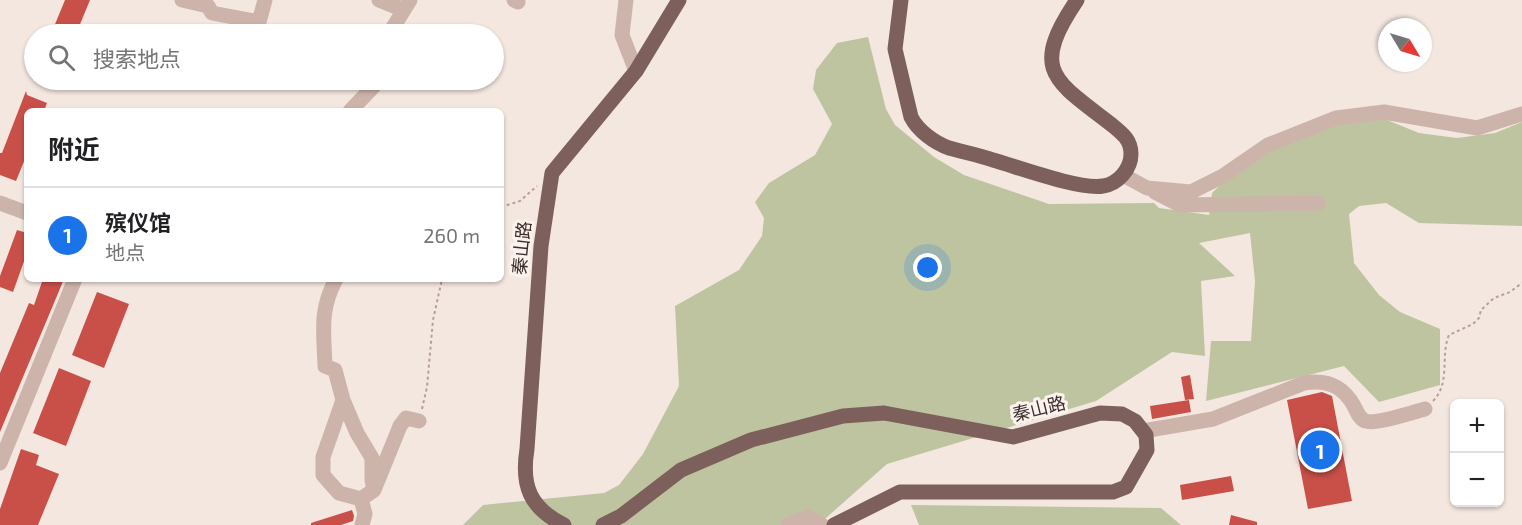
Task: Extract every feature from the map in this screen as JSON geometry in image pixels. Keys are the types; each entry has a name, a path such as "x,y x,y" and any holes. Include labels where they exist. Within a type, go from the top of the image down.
{"main road":[{"path":"552,173 636,71 679,0"},
{"path":"901,0 895,49 911,117 926,135 950,148 1065,181 1103,186 1123,176 1131,158 1130,145 1127,139 1089,107 1082,104 1068,90 1050,63 1055,36 1077,0"},
{"name":"秦山路","path":"552,173 541,246 524,468 527,487 535,504 549,518 564,525"},
{"name":"秦山路","path":"603,525 621,516 681,470 751,440 843,416 884,413 1013,437 1100,412 1122,414 1135,421 1143,431"},
{"path":"834,525 900,492 1113,492 1126,487 1147,450 1146,435 1143,431"}],"street":[{"path":"182,0 209,3 212,13 259,22 265,0"},
{"path":"380,0 407,5 396,24"},
{"path":"626,0 622,35 636,71"},
{"path":"354,108 370,90"},
{"path":"1147,188 1191,192 1223,176 1268,146 1336,118 1384,112 1477,128 1522,114"},
{"path":"1123,176 1180,206 1318,203"},
{"path":"0,203 24,212"},
{"path":"0,463 74,282"},
{"path":"334,282 326,297 323,314 325,366 335,370 343,400 357,433 372,458 374,490"},
{"path":"1143,431 1213,419 1304,383 1316,381 1328,382 1339,387 1348,395 1359,416 1366,421 1425,409"},
{"path":"343,400 323,457 323,475 339,493 361,499 374,490 400,426 406,418 419,421"},
{"path":"361,499 365,514 362,525"},
{"path":"788,525 808,517 822,525"}],"path":[{"path":"504,206 520,201 552,173"},
{"path":"419,421 427,387 433,320 441,282"},
{"path":"1425,409 1440,394 1446,368 1446,343 1449,335 1473,324 1479,318 1481,310 1494,298 1510,292 1522,283"}],"green space":[{"path":"868,37 886,109 895,125 934,157 964,175 1049,204 1154,203 1159,208 1209,215 1212,193 1248,159 1356,117 1382,118 1419,133 1457,138 1495,133 1522,122 1522,226 1419,223 1386,203 1359,206 1349,214 1354,263 1379,295 1400,312 1440,329 1440,385 1379,402 1344,366 1206,401 1211,341 1251,341 1255,281 1250,233 1199,243 1235,276 1201,281 1205,356 1172,352 1096,401 887,464 818,525 463,525 483,505 604,493 619,485 643,454 679,386 675,306 739,270 762,236 764,218 755,202 769,183 815,155 832,124 813,89 816,70 837,43"},
{"path":"911,505 1161,508 1181,525 919,525"}],"building":[{"path":"65,0 90,0 80,24 55,24"},
{"path":"26,91 27,95 47,103 45,108 24,108 24,161 16,181 0,175 0,153 2,153"},
{"path":"17,230 24,232 24,261 13,292 0,287 0,276"},
{"path":"42,282 63,282 0,432 0,373 29,303 34,305"},
{"path":"97,292 129,304 104,368 72,355"},
{"path":"59,368 91,381 66,446 33,433"},
{"path":"1190,375 1194,399 1185,400 1181,377"},
{"path":"1322,392 1332,396 1352,501 1308,509 1287,400"},
{"path":"1189,400 1191,412 1152,419 1150,406"},
{"path":"21,449 39,455 36,465 59,474 38,525 0,525 0,509"},
{"path":"1231,476 1234,491 1182,500 1180,485"},
{"path":"352,510 353,521 341,525 311,525 311,523"},
{"path":"1231,515 1257,522 1257,525 1229,525"}],"place":[{"name":"殡仪馆","path":"1320,450"}]}
